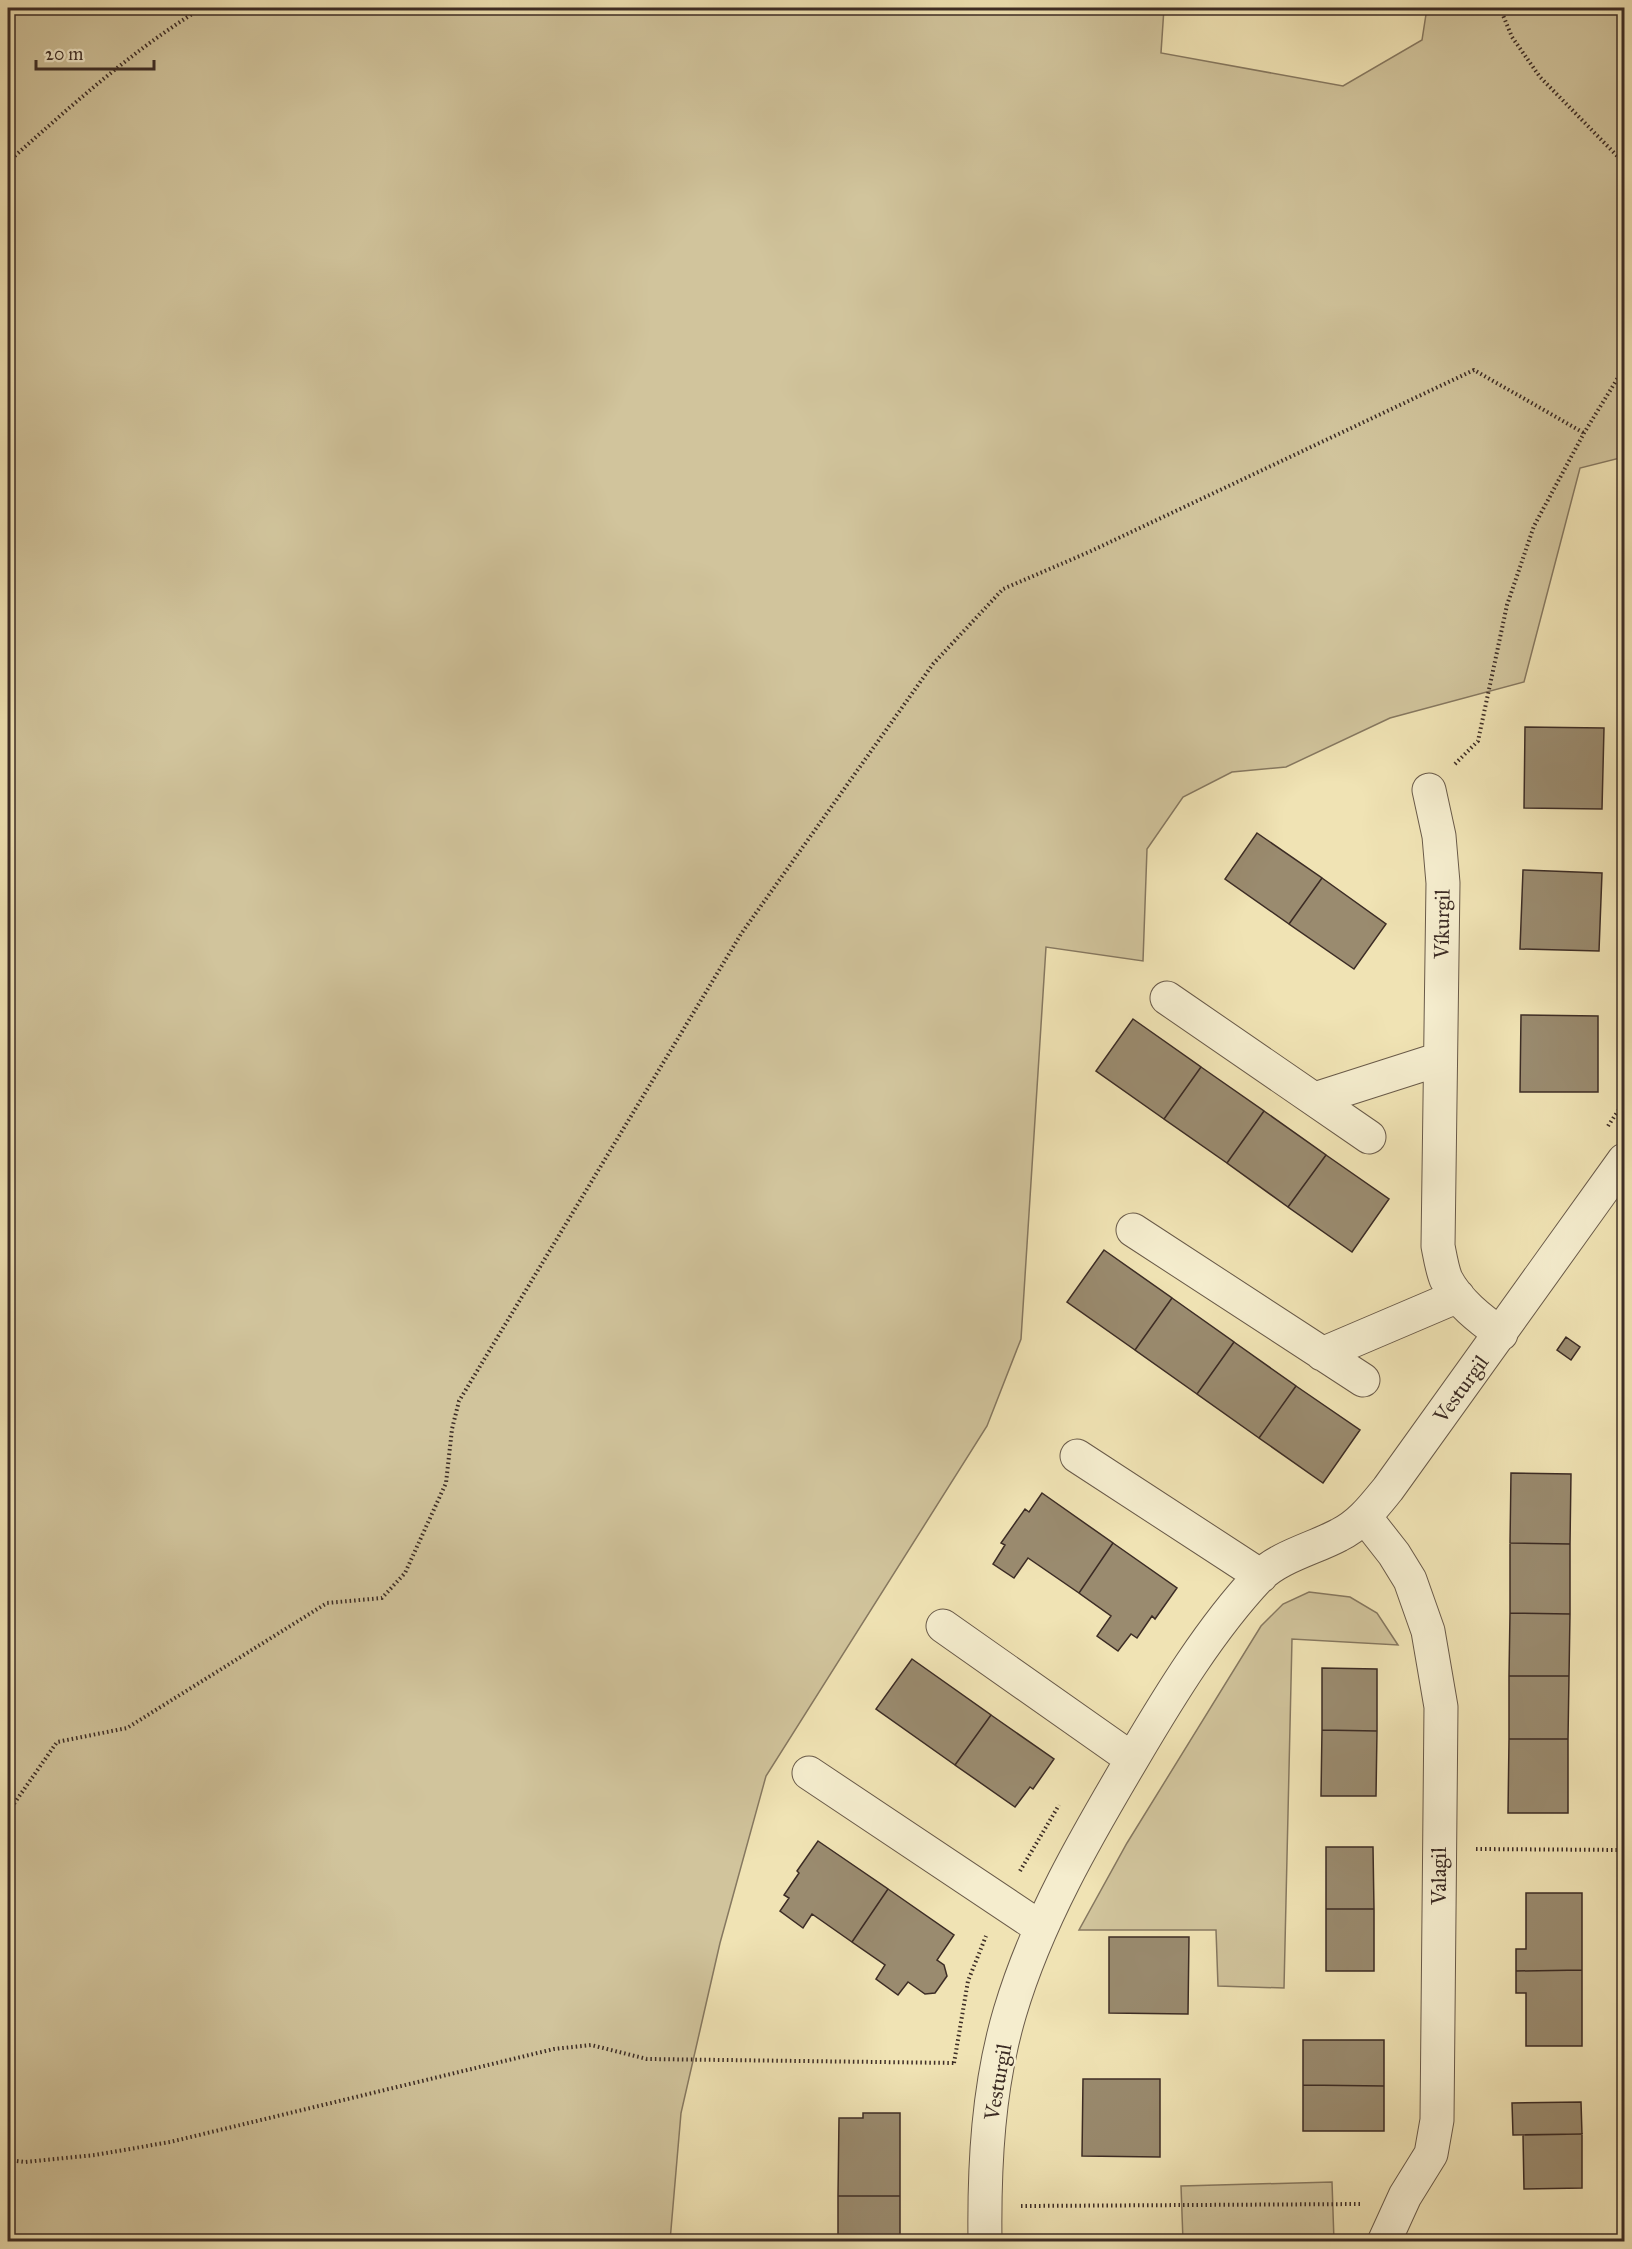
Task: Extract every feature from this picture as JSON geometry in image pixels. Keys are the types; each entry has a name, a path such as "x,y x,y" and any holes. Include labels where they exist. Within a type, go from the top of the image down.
{"street":[{"name":"Víkurgil","path":"1429,790 1439,836 1443,883 1438,1246 1446,1278 1458,1296 1474,1314 1501,1334"},
{"path":"1167,998 1369,1137"},
{"path":"1315,1099 1440,1059"},
{"name":"Vesturgil","path":"985,2241 992,2097 1010,2013 1041,1928 1088,1834 1153,1724 1212,1636 1261,1576 1300,1551 1341,1534 1365,1517 1501,1334 1624,1160"},
{"path":"1133,1230 1363,1380"},
{"path":"1322,1354 1458,1296"},
{"path":"1077,1456 1261,1576"},
{"name":"Valagil","path":"1365,1517 1394,1554 1410,1580 1428,1630 1440,1707 1437,2120 1431,2154 1401,2204 1384,2241"},
{"path":"943,1626 1132,1760"},
{"path":"809,1773 1041,1928"}],"path":[{"path":"8,162 88,89 141,48 202,8"},
{"path":"1500,8 1512,37 1540,77 1624,163"},
{"path":"1429,790 1478,741 1507,605 1534,526 1584,433 1624,368"},
{"path":"8,1810 57,1742 127,1728 327,1603 382,1598 405,1574 446,1483 452,1429 459,1401 741,934 933,664 1003,589 1089,552 1474,370 1584,433"},
{"path":"1439,1849 1624,1850"},
{"path":"8,2160 25,2162 95,2155 170,2142 554,2049 591,2045 647,2059 999,2064"},
{"path":"985,2206 1401,2204"}],"shaded area":[{"path":"8,8 1164,8 1161,53 1343,86 1422,40 1427,8 1624,8 1624,457 1580,468 1524,682 1390,718 1286,767 1232,772 1183,797 1147,849 1143,961 1046,947 1021,1339 987,1426 766,1776 720,1943 681,2113 670,2241 8,2241"},
{"path":"1309,1592 1350,1597 1377,1613 1398,1645 1292,1639 1284,1988 1218,1986 1216,1930 1079,1930 1127,1843 1261,1626 1283,1604"},
{"path":"1332,2182 1334,2241 1183,2241 1181,2186"}],"building":[{"path":"1525,727 1604,728 1602,809 1524,808"},
{"path":"1257,833 1322,878 1289,924 1225,879"},
{"path":"1523,870 1602,873 1599,951 1520,949"},
{"path":"1322,878 1386,924 1354,969 1289,924"},
{"path":"1521,1015 1598,1016 1598,1092 1520,1092"},
{"path":"1133,1019 1201,1067 1164,1119 1096,1071"},
{"path":"1201,1067 1264,1111 1227,1163 1164,1119"},
{"path":"1264,1111 1326,1155 1288,1207 1227,1163"},
{"path":"1326,1155 1389,1199 1352,1252 1288,1207"},
{"path":"1104,1250 1172,1298 1135,1350 1067,1302"},
{"path":"1172,1298 1234,1342 1197,1394 1135,1350"},
{"path":"1566,1337 1580,1347 1571,1360 1557,1350"},
{"path":"1234,1342 1296,1386 1259,1438 1197,1394"},
{"path":"1296,1386 1360,1430 1323,1483 1259,1438"},
{"path":"1511,1473 1571,1474 1570,1544 1510,1543"},
{"path":"1042,1493 1113,1543 1079,1593 1028,1558 1014,1578 993,1564 1005,1545 1001,1543 1025,1509 1029,1512"},
{"path":"1113,1543 1177,1588 1155,1619 1152,1616 1137,1638 1131,1634 1118,1651 1097,1636 1111,1616 1079,1593"},
{"path":"1510,1543 1570,1544 1570,1614 1510,1613"},
{"path":"1510,1613 1570,1614 1569,1676 1509,1676"},
{"path":"912,1659 991,1715 955,1765 876,1709"},
{"path":"1322,1668 1377,1669 1377,1731 1322,1730"},
{"path":"1509,1676 1569,1676 1568,1739 1509,1739"},
{"path":"991,1715 1054,1759 1033,1789 1030,1787 1015,1807 955,1765"},
{"path":"1322,1730 1377,1731 1376,1796 1321,1796"},
{"path":"1509,1739 1568,1739 1568,1813 1508,1813"},
{"path":"818,1841 888,1889 852,1942 812,1914 803,1928 780,1911 789,1898 784,1895 799,1873 797,1871"},
{"path":"1326,1847 1373,1847 1374,1909 1326,1909"},
{"path":"888,1889 954,1935 937,1960 944,1965 947,1976 935,1993 925,1994 908,1982 898,1995 876,1979 885,1965 852,1942"},
{"path":"1526,1893 1582,1893 1582,1970 1516,1971 1516,1949 1526,1949"},
{"path":"1326,1909 1374,1909 1374,1971 1326,1971"},
{"path":"1109,1937 1189,1937 1188,2014 1109,2013"},
{"path":"1582,1970 1582,2046 1526,2046 1526,1993 1516,1993 1516,1971"},
{"path":"1303,2040 1384,2040 1384,2086 1303,2085"},
{"path":"1083,2079 1160,2079 1160,2157 1082,2156"},
{"path":"1303,2085 1384,2086 1384,2131 1303,2131"},
{"path":"1581,2102 1582,2134 1513,2135 1512,2103"},
{"path":"863,2113 900,2113 900,2196 838,2196 839,2118 863,2118"},
{"path":"1582,2134 1582,2188 1524,2189 1523,2135"},
{"path":"838,2196 900,2196 900,2242 838,2242"},
{"path":"1057,2236 1151,2237 1151,2242 1057,2242"}]}
